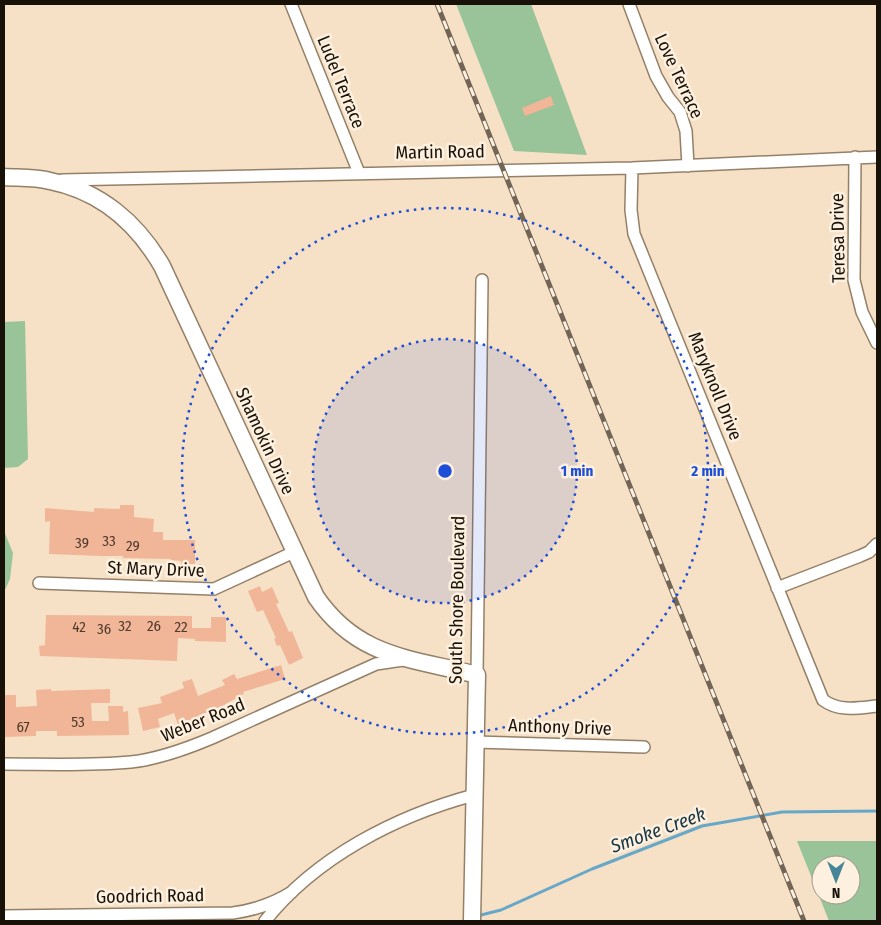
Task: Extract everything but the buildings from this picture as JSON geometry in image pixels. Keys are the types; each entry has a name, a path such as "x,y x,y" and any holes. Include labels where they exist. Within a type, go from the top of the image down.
{"street":[{"name":"Ludel Terrace","path":"291,4 359,173"},
{"name":"Love Terrace","path":"629,4 656,76 668,98 680,112 686,131 688,166"},
{"name":"Martin Road","path":"4,177 49,180 632,168 877,156"},
{"name":"Teresa Drive","path":"855,157 854,280 862,312 877,344"},
{"name":"Maryknoll Drive","path":"632,168 630,210 634,234 823,700 833,706 842,708 877,706"},
{"name":"Shamokin Drive","path":"49,180 82,191 111,208 140,232 152,249 162,266 294,552 316,597 327,613 340,626 376,649 405,660 477,675"},
{"name":"South Shore Boulevard","path":"472,921 482,280"},
{"path":"777,588 860,556 869,552 877,544"},
{"name":"St Mary Drive","path":"39,584 214,589 294,552"},
{"name":"Weber Road","path":"4,764 109,763 154,758 191,747 376,664 390,660 405,660"},
{"name":"Anthony Drive","path":"475,742 644,747"},
{"path":"265,921 292,892 330,862 386,827 423,811 474,795"},
{"name":"Goodrich Road","path":"4,916 233,913 260,908 278,901 292,892"}],"green space":[{"path":"456,4 531,4 587,155 514,151"},
{"path":"25,321 28,459 18,467 4,468 4,322"},
{"path":"4,531 13,553 10,579 4,592"},
{"path":"797,841 877,841 877,921 829,921 823,905 861,905 861,855 811,855 811,876"}],"waterway":[{"name":"Smoke Creek","path":"477,916 501,910 592,869 702,826 782,812 877,811"}],"railway":[{"path":"437,4 804,921"}]}
